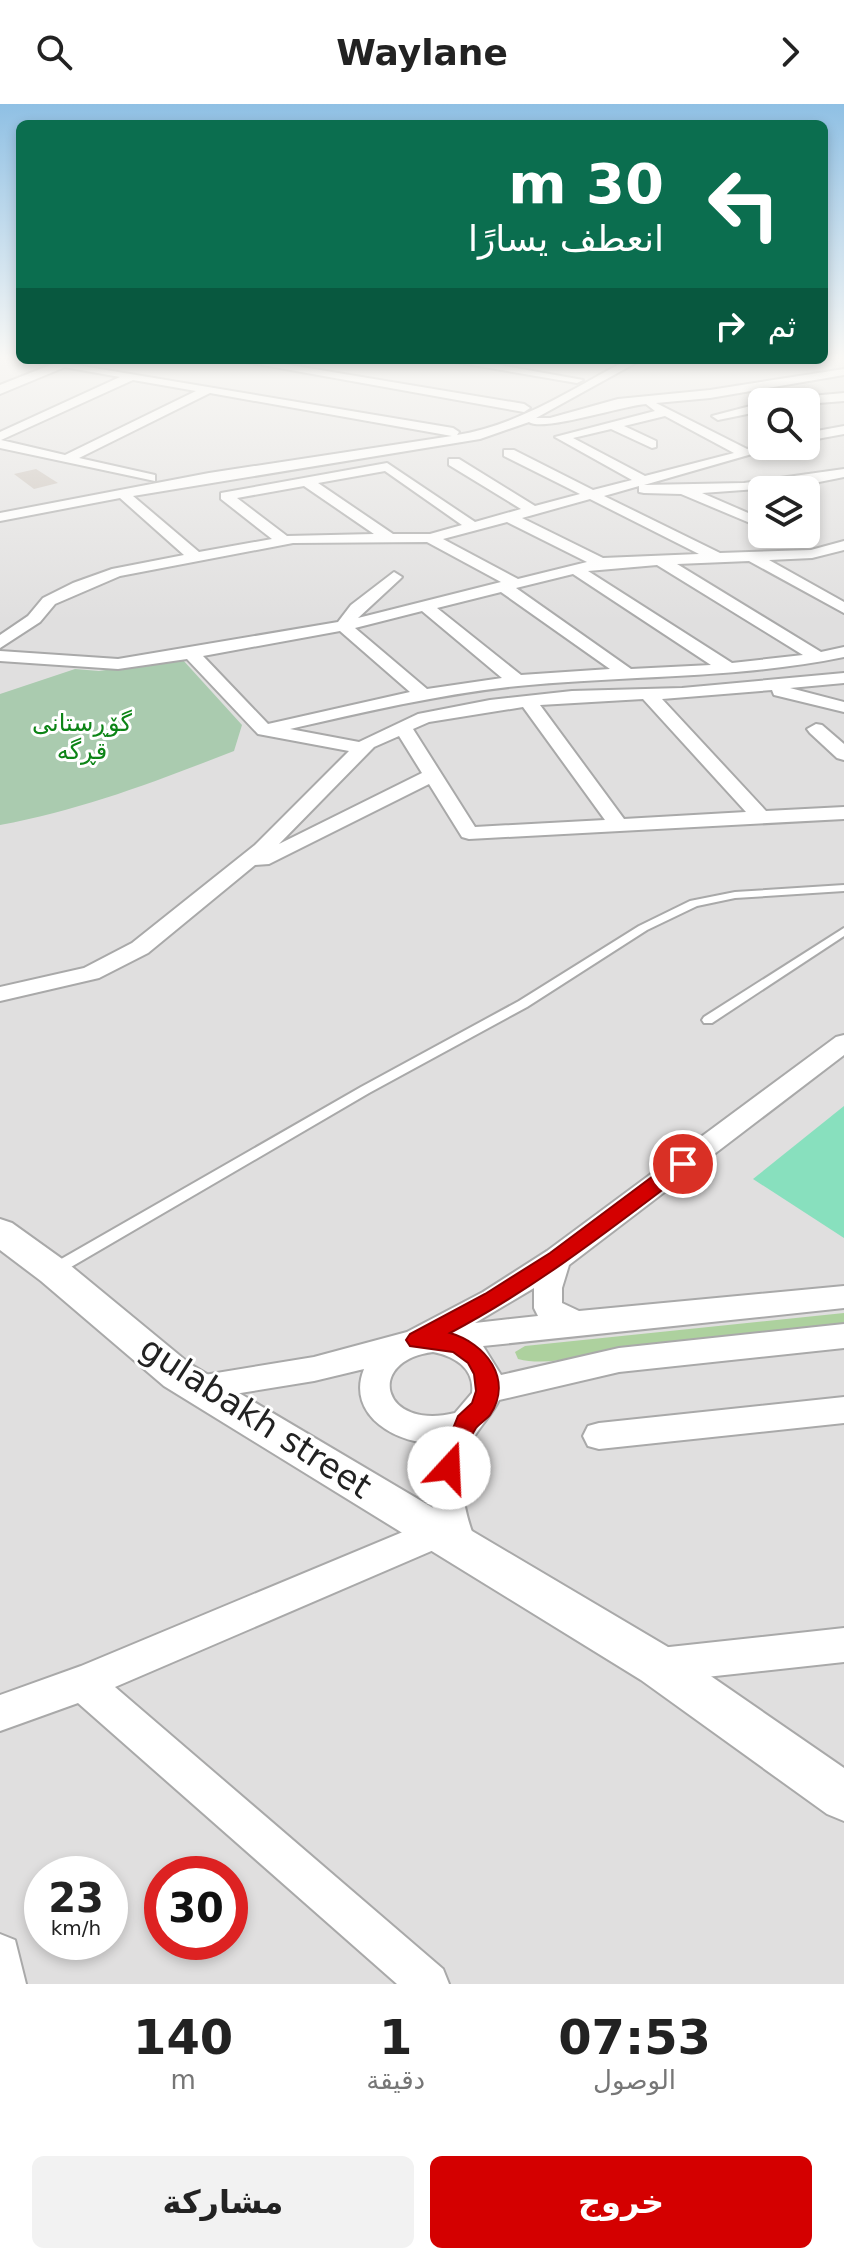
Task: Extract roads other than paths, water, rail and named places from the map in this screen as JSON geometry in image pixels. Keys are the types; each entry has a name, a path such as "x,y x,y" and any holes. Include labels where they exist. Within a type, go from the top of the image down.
{"street":[{"path":"8,446 150,478"},
{"path":"67,459 94,446"},
{"path":"0,507 150,478 370,446"},
{"path":"0,517 209,477 411,446"},
{"path":"577,446 644,481"},
{"path":"730,446 746,454"},
{"path":"509,453 719,559"},
{"path":"0,643 34,619 49,601 78,586 117,572 283,540 430,538 746,454"},
{"path":"454,462 534,511"},
{"path":"283,540 226,496 387,467 475,528"},
{"path":"820,477 844,473"},
{"path":"307,482 389,538"},
{"path":"618,488 683,490 748,485"},
{"path":"683,490 748,518"},
{"path":"122,493 194,556"},
{"path":"511,518 601,563"},
{"path":"430,538 508,584 626,673"},
{"path":"0,656 118,664 343,626 601,563 774,557 812,554 844,545"},
{"path":"774,557 779,548"},
{"path":"754,558 844,608"},
{"path":"661,561 819,658"},
{"path":"574,568 729,669"},
{"path":"343,626 357,608 394,577"},
{"path":"425,606 517,681"},
{"path":"34,619 35,630 62,661"},
{"path":"343,626 422,694"},
{"path":"264,730 422,694 517,681 729,669 844,652"},
{"path":"191,653 264,730 363,748"},
{"path":"0,994 58,982 116,962 162,931 228,877 306,808 363,748 402,726 455,711 528,701 762,687 844,678"},
{"path":"762,687 844,707"},
{"path":"649,695 760,816"},
{"path":"528,701 618,824"},
{"path":"402,726 469,833 844,813"},
{"path":"816,729 844,754"},
{"path":"228,877 432,775"},
{"path":"418,1342 460,1345 476,1357 486,1373 488,1391 481,1409 466,1423 446,1431 423,1432 401,1426 385,1413 376,1396 375,1377 383,1361 493,1300 557,1259 844,1043"},
{"name":"gulabakh street","path":"0,1232 53,1271 177,1375 657,1665 844,1797"},
{"path":"557,1259 548,1288 548,1308 564,1320 581,1322"},
{"path":"197,1387 314,1369 418,1342 581,1322 844,1297"},
{"path":"488,1391 550,1371 694,1351 844,1336"},
{"path":"599,1436 844,1410"},
{"path":"0,1713 449,1540 445,1485 453,1451 466,1423"},
{"path":"657,1665 844,1645"},
{"path":"83,1683 428,1984"},
{"path":"0,1955 5,1984"}],"lane":[{"path":"53,1271 365,1090 523,1004 643,928 694,903 735,895 844,888"},
{"path":"708,1020 844,931"}],"park label":[{"name":"گۆڕستانی قڕگە","path":"82,737"}]}
